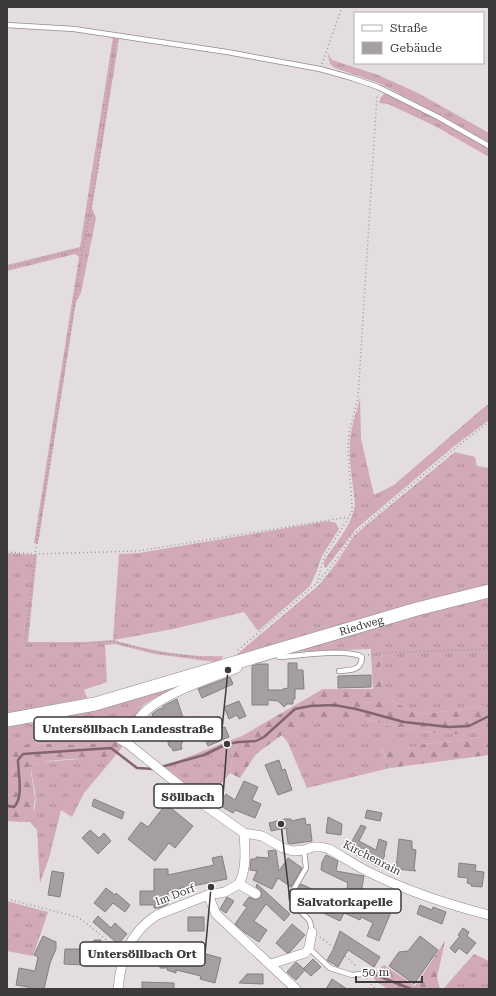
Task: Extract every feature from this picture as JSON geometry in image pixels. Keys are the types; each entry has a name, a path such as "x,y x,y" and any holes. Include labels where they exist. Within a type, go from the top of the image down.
{"main road":[{"name":"Riedweg","path":"7,720 95,704 417,609 489,591"}],"street":[{"path":"127,743 132,730 141,715 157,702 237,668 234,662"},
{"path":"42,714 50,720 73,721 88,724 106,731 127,743 200,802 244,833 244,871 239,884 256,894"},
{"name":"Kirchenrain","path":"244,833 262,836 283,848 293,851 313,847 330,849 374,875 422,895 458,907 489,915"},
{"name":"Im Dorf","path":"118,989 119,973 124,954 132,940 149,919 208,896 225,892 239,884"},
{"path":"208,896 216,914 271,964 290,987"},
{"path":"271,964 305,953 309,948 312,932"}],"lane":[{"path":"7,25 74,30 227,52 320,70 352,78 378,87 438,117 489,146"},
{"path":"275,650 279,657 344,652 356,654 362,657 360,666 355,670 339,670"},
{"path":"304,850 306,868 291,894 291,898 293,903 310,921 312,932"},
{"path":"309,948 330,968 352,975 362,974"}],"path":[{"path":"320,70 342,7"},
{"path":"116,36 98,167 82,248 35,554 25,645 84,644 113,641 156,652 208,659"},
{"path":"317,583 324,557 349,517 352,506 348,449 349,433 358,398 378,87"},
{"path":"7,268 82,248"},
{"path":"234,662 229,657 317,583 333,564 352,536 454,449 489,422"},
{"path":"7,552 35,554 138,551 349,517"},
{"path":"362,657 374,653 489,649"},
{"path":"7,899 78,917 124,954"},
{"path":"312,932 326,940 350,960 374,989"}],"green space":[{"path":"113,37 119,39 92,208 96,218 81,293 76,302 38,544 34,543 79,257 75,254 7,271 7,265 80,247"},
{"path":"328,54 332,60 378,75 418,93 489,133 489,143 381,84 335,68 330,64"},
{"path":"384,94 390,95 438,119 489,148 489,157 435,126 388,104 379,103"},
{"path":"360,397 361,439 374,495 394,485 489,404 489,420 453,447 356,529 326,568 324,567 324,561 343,534 354,512 355,504 350,459 350,441"},
{"path":"455,452 475,457 477,466 489,468 489,587 235,656 319,585 335,565 353,537"},
{"path":"328,521 336,523 339,529 322,556 310,586 258,631 244,612 173,629 114,640 139,647 168,652 197,656 223,656 221,660 215,662 155,654 115,644 105,645 107,682 84,690 87,698 7,714 7,553 37,555 28,642 86,642 113,640 119,554 139,553"},
{"path":"489,596 489,705 419,714 396,703 382,693 380,656 371,656 371,649 282,652"},
{"path":"371,656 380,656 382,693 396,703 419,714 489,705 489,725 462,734 440,734 386,725 358,717 334,717 311,723 282,735 256,754 240,778 230,773 233,751 242,736 323,689 373,689"},
{"path":"197,678 156,697 143,705 124,735 55,717"},
{"path":"334,717 358,717 386,725 440,734 462,734 489,725 489,735 463,740 424,744 401,751 382,749 390,768 307,788 288,743 282,735 311,723"},
{"path":"16,722 48,725 70,725 87,728 114,740 85,745 33,743 13,779 12,795 10,796 7,794 7,724"},
{"path":"489,735 489,755 390,768 382,748 384,736 401,751 424,744 463,740"},
{"path":"242,736 233,751 230,773 207,801 164,766"},
{"path":"114,740 123,746 111,761 71,759 49,761 31,765 35,798 33,812 22,822 7,821 7,794 10,796 12,794 11,760 13,750 32,743 85,745"},
{"path":"95,758 111,761 84,793 72,817 61,810 49,858 40,883 37,830 30,822 22,822 33,812 36,799 31,765 41,762"},
{"path":"7,901 48,912 33,956 7,951"},
{"path":"445,941 437,977 440,989 388,989 377,982 371,975 384,965 415,986"},
{"path":"474,954 489,961 489,989 443,989"}],"building":[{"path":"288,663 297,663 297,670 303,670 304,689 295,689 295,699 293,699 293,704 287,704 284,707 278,701 268,700 268,705 252,705 252,666 258,664 268,664 268,690 283,690 288,688"},
{"path":"371,675 371,687 338,688 338,676"},
{"path":"230,677 233,684 202,698 198,689"},
{"path":"177,699 184,721 197,717 200,725 179,730 183,741 181,745 182,749 173,751 169,746 167,739 172,737 167,720 154,724 152,714 163,708 163,706"},
{"path":"239,701 246,716 239,719 237,715 229,719 224,707"},
{"path":"213,726 215,731 225,727 229,737 208,746 201,731"},
{"path":"279,760 282,770 285,769 292,790 278,795 265,765"},
{"path":"244,781 258,787 252,800 261,804 255,818 235,810 233,813 219,805 226,794 235,800"},
{"path":"94,799 124,812 122,819 92,806"},
{"path":"166,804 193,826 175,848 169,843 155,861 128,839 141,822 148,827"},
{"path":"367,810 382,813 380,821 365,818"},
{"path":"328,817 342,824 341,835 326,833"},
{"path":"305,818 306,824 310,824 312,841 291,844 288,843 286,828 271,831 269,823 285,819 291,819 291,821"},
{"path":"361,825 366,827 359,841 376,850 379,839 387,842 385,855 379,867 347,850"},
{"path":"90,830 99,838 104,833 111,841 98,854 82,838"},
{"path":"399,839 412,841 412,849 416,850 414,869 416,871 396,869"},
{"path":"275,850 279,871 288,858 302,868 291,887 278,878 272,889 253,880 257,871 250,870 251,859 256,859 256,857 269,858 268,851"},
{"path":"326,855 338,861 336,871 364,876 359,904 378,912 380,907 391,912 379,941 367,936 373,923 361,917 360,920 344,913 340,921 296,900 295,898 297,891 301,884 344,904 348,883 321,870 322,862"},
{"path":"222,856 227,879 168,891 168,904 159,908 154,908 154,905 140,905 140,891 154,891 154,869 168,869 168,875 214,865 212,858"},
{"path":"459,863 476,865 475,871 484,872 482,887 471,886 471,884 467,883 468,878 458,877"},
{"path":"52,871 64,873 60,897 48,895"},
{"path":"257,884 290,914 284,921 266,904 254,921 267,930 259,942 235,924 247,907 243,905 249,897 256,900 261,897 261,891 256,887"},
{"path":"106,888 115,895 116,893 130,905 125,912 113,903 105,912 94,903"},
{"path":"227,897 234,901 226,913 220,909"},
{"path":"420,905 432,910 433,907 446,912 442,924 417,914"},
{"path":"98,916 111,928 115,923 127,934 118,944 93,922"},
{"path":"188,917 204,917 204,931 188,931"},
{"path":"292,924 305,935 290,952 287,953 276,943"},
{"path":"463,928 469,932 467,936 476,943 467,954 459,948 455,953 450,948 460,936 458,935"},
{"path":"340,931 380,957 374,967 348,950 338,967 327,960 333,950"},
{"path":"43,936 56,942 56,949 50,963 44,989 27,989 28,987 16,985 19,968 35,971 38,957 34,955"},
{"path":"420,936 438,950 414,984 389,966 399,952 408,951"},
{"path":"94,940 101,940 101,954 106,954 105,966 64,964 65,949 82,949 82,944 93,944"},
{"path":"166,943 184,950 181,959 204,965 206,954 221,958 215,983 200,979 201,976 176,970 176,973 167,970 168,968 160,968 162,949"},
{"path":"313,959 321,967 311,976 303,969"},
{"path":"296,962 305,970 296,980 287,972"},
{"path":"247,974 263,974 263,984 239,983"},
{"path":"332,979 347,989 326,989"},
{"path":"142,982 174,983 174,989 142,989"}],"waterway":[{"path":"161,767 204,755 227,744 256,741 264,737 295,709 310,706 334,705 356,709 404,722 449,727 469,726 489,716"},
{"path":"7,805 14,807 19,797 20,785 18,760 23,754 111,748 137,768 154,769"},
{"path":"366,971 411,989"}],"place":[{"name":"Untersöllbach Landesstraße","path":"228,670"},
{"name":"Söllbach","path":"227,744"},
{"name":"Salvatorkapelle","path":"281,824"},
{"name":"Untersöllbach Ort","path":"211,887"}]}
